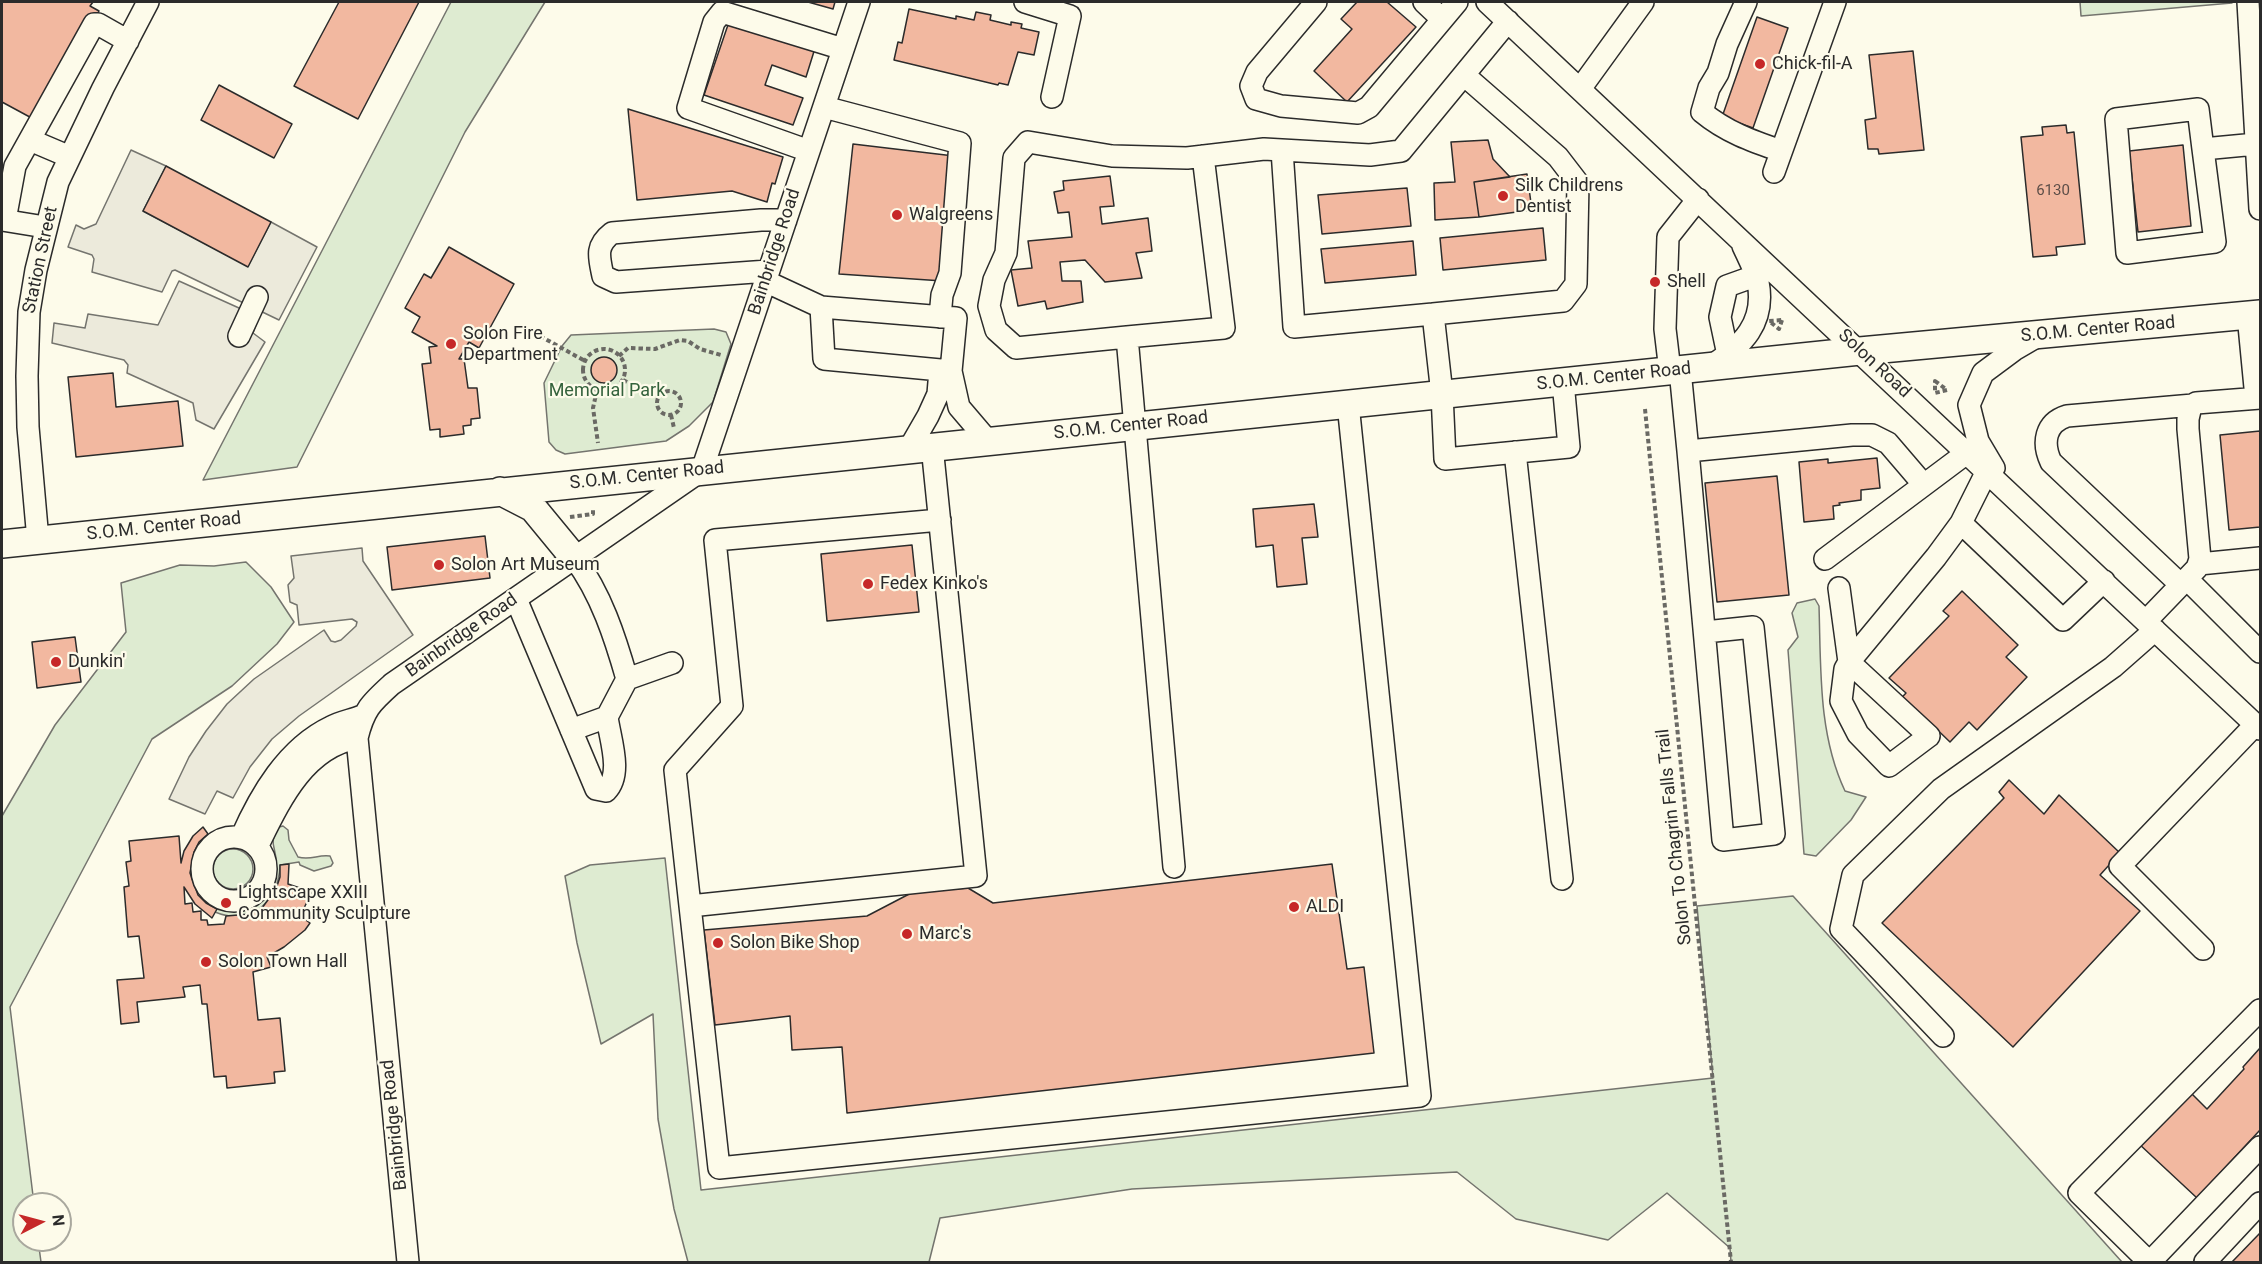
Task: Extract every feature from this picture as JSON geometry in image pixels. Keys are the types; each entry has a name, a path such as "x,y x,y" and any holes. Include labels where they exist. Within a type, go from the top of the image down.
{"main road":[{"name":"S.O.M. Center Road","path":"2,544 1675,371 1719,361 1860,351 2254,315"},
{"path":"500,491 533,508 575,559"}],"street":[{"name":"Station Street","path":"38,540 28,427 27,330 36,270 58,182 148,2"},
{"name":"Bainbridge Road","path":"408,1263 357,738 362,716 392,684 702,470 859,2"},
{"path":"1024,2 1070,16 1052,97"},
{"path":"1316,2 1257,72 1251,86 1256,99 1281,106 1358,113 1369,107 1457,2"},
{"path":"1424,2 1442,19"},
{"name":"Solon Road","path":"1487,2 2258,726"},
{"path":"1580,89 1643,2"},
{"path":"1746,2 1726,45 1718,73 1709,88 1702,112 1719,126 1781,151"},
{"path":"1774,172 1835,2"},
{"path":"2248,2 2256,56 2256,144 2260,203"},
{"path":"809,151 688,108 714,22 722,12 843,49"},
{"path":"1203,156 1224,328 1016,348 996,330 989,306 994,280 1006,253 1014,158 1028,142 1112,156 1187,158 1203,156 1264,149 1370,155 1401,152 1508,21"},
{"path":"45,227 3,220 15,166 94,24 99,24 128,41"},
{"path":"1282,150 1294,327 1563,301 1576,284 1578,183 1558,157 1464,75"},
{"path":"824,107 960,142 950,273 942,295 940,317"},
{"path":"2198,109 2203,149 2215,242 2127,252 2116,119 2198,109"},
{"path":"30,140 70,157"},
{"path":"2203,149 2256,144"},
{"path":"1698,199 1668,237 1665,329 1675,371 1688,451 1723,840 1774,834 1753,627 1705,633"},
{"path":"690,906 976,876 940,520 920,448 928,416 946,370 956,318 821,307 767,276 616,282 603,276 598,255 602,240 612,233 761,220 786,220"},
{"path":"1719,361 1751,332 1759,306 1755,276 1739,238"},
{"path":"1719,361 1720,317 1727,286 1755,276"},
{"path":"239,336 257,297"},
{"path":"821,307 824,359 946,370"},
{"path":"1433,314 1442,394 1445,459 1569,447 1563,382"},
{"path":"2254,315 2258,398 2067,416 2059,418 2052,424 2046,434 2046,444 2051,462 2189,576 2260,652"},
{"path":"2007,489 1978,441 1969,405 1983,373 2039,335"},
{"path":"1127,338 1174,867"},
{"path":"946,370 960,411 988,441"},
{"path":"940,520 715,540 732,706 675,770 719,1168 1420,1096 1348,404"},
{"path":"1943,1036 1841,929 1853,875 1941,789 2113,668 2189,576 2200,542 2188,419 2193,405"},
{"path":"1688,451 1872,435 1888,443 1924,485"},
{"path":"1515,452 1562,879"},
{"path":"1825,559 1968,453"},
{"path":"1839,588 1849,662 1929,736 1889,766 1858,734 1841,701 1845,669 1849,662 1936,557 1961,523 1987,471"},
{"path":"1961,523 2063,620 2104,581"},
{"path":"2189,576 2260,558"},
{"path":"575,559 589,578 616,642 627,679"},
{"path":"516,598 596,789 606,791 611,785 615,772 607,717 627,679 672,663"},
{"path":"357,738 332,746 316,758 298,776 249,843 283,763 316,735 333,725 362,716"},
{"path":"571,730 607,717"},
{"path":"2203,949 2120,866 2258,726"},
{"path":"2260,1010 2079,1194 2149,1263 2260,1148"},
{"path":"2205,1263 2260,1203"}],"path":[{"path":"540,336 585,361"},
{"path":"619,356 628,348 655,349 680,340 688,341 721,355"},
{"path":"605,349 611,350 619,356 625,366 623,380 613,390 606,392 597,390 587,384 584,378 582,371 585,361 592,353 605,349"},
{"path":"623,380 658,398"},
{"path":"597,390 593,408 598,443"},
{"path":"667,391 677,394 681,405 677,412 671,415 665,414 658,409 658,398 667,391"},
{"name":"Solon To Chagrin Falls Trail","path":"1645,409 1731,1263"},
{"path":"671,415 674,428"},
{"path":"566,517 593,514 593,508"}],"green space":[{"path":"451,2 545,2 465,132 297,467 203,480"},
{"path":"2080,2 2232,2 2232,3 2081,16"},
{"name":"Memorial Park","path":"714,329 726,332 731,344 713,402 689,426 666,441 565,454 556,450 549,442 544,383 562,346 571,335"},
{"path":"246,562 271,587 294,622 277,644 232,686 152,739 10,1007 33,1192 12,1192 12,1252 40,1252 41,1262 2,1262 2,816 55,725 126,632 121,583 180,565 214,566"},
{"path":"1815,599 1819,606 1821,677 1825,724 1830,747 1845,791 1866,797 1851,820 1816,856 1804,854 1788,650 1798,637 1792,613 1797,603"},
{"path":"283,826 288,830 289,840 298,857 330,856 333,863 331,866 314,871 300,865 299,862 280,865 275,890 261,908 241,916 228,916 215,912 217,907 240,908 249,905 265,894 271,885 276,863 273,845 275,833 279,827"},
{"path":"233,849 241,850 247,855 252,861 252,877 247,883 241,888 233,889 225,888 219,883 214,877 213,869 214,861 219,855 225,850"},
{"path":"665,858 701,1190 1713,1078 1697,906 1793,896 2122,1262 1731,1262 1730,1248 1667,1193 1608,1240 1516,1219 1457,1172 1132,1189 940,1218 929,1262 688,1262 674,1209 658,1119 653,1014 601,1044 577,943 565,876 590,865"}],"shaded area":[{"path":"131,150 166,166 143,211 248,266 271,222 317,247 279,320 175,270 172,271 162,292 92,272 94,259 92,255 68,247 76,225 84,229 96,224"},
{"path":"179,281 259,317 253,333 265,342 214,429 196,420 193,403 127,373 128,365 124,360 52,343 54,323 85,328 88,314 158,325"},
{"path":"362,548 363,561 413,635 299,716 272,739 250,767 233,798 217,791 205,814 169,799 189,757 206,731 227,704 254,679 324,630 331,641 335,642 341,640 356,626 357,622 352,619 299,625 297,605 290,602 288,585 294,578 291,556"}],"building":[{"path":"2,2 93,2 90,6 99,11 39,122 2,102"},
{"path":"339,2 419,2 358,119 294,86"},
{"path":"808,2 835,2 833,9"},
{"path":"1357,2 1387,2 1416,27 1347,102 1314,71 1352,29 1341,19"},
{"path":"909,9 956,19 956,16 974,20 976,12 991,15 990,20 1011,25 1011,22 1022,24 1021,28 1039,32 1034,55 1018,52 1008,85 999,83 998,85 894,60 898,42 902,43"},
{"path":"731,16 816,45 806,77 772,65 765,85 803,98 793,125 704,95"},
{"path":"1757,17 1788,28 1753,128 1722,117"},
{"path":"1913,51 1924,150 1879,154 1878,149 1868,149 1865,120 1876,118 1869,55"},
{"path":"219,85 292,124 274,158 201,120"},
{"path":"628,109 783,157 767,202 732,191 637,200"},
{"path":"2066,125 2067,133 2074,132 2085,244 2056,247 2057,255 2033,257 2021,137 2043,135 2042,127"},
{"path":"1488,140 1493,159 1510,177 1474,182 1479,217 1435,220 1434,183 1455,182 1451,142"},
{"name":"Walgreens","path":"853,144 954,156 943,281 839,274"},
{"path":"2183,145 2191,226 2138,232 2129,151"},
{"path":"166,166 271,222 248,267 143,211"},
{"name":"Silk Childrens Dentist","path":"1527,174 1532,210 1479,217 1474,182"},
{"path":"1110,176 1114,206 1100,207 1102,224 1148,218 1152,251 1136,253 1142,278 1105,282 1085,260 1060,262 1062,281 1081,281 1083,302 1047,309 1045,301 1018,306 1011,270 1032,268 1028,241 1072,237 1069,212 1058,213 1054,192 1064,190 1063,181"},
{"path":"1407,188 1411,226 1322,234 1318,195"},
{"path":"1543,228 1546,260 1443,270 1440,238"},
{"path":"1413,241 1416,275 1325,283 1321,249"},
{"name":"Solon Fire Department","path":"449,247 514,284 479,348 469,342 459,359 464,359 468,388 477,388 480,418 471,419 471,425 463,426 464,434 440,437 440,429 430,430 422,364 431,363 429,347 437,346 412,332 420,317 405,308 424,274 431,278"},
{"path":"604,357 613,361 617,370 613,379 604,383 595,379 591,370 595,361"},
{"path":"113,373 116,407 178,401 183,446 76,457 68,377"},
{"path":"2260,431 2260,527 2229,530 2220,435"},
{"path":"1877,458 1880,488 1861,490 1861,500 1833,506 1834,519 1804,522 1799,462 1828,459 1828,463"},
{"path":"1777,476 1789,595 1717,602 1705,483"},
{"path":"1314,504 1318,537 1302,538 1307,584 1277,587 1273,545 1256,547 1253,509"},
{"name":"Solon Art Museum","path":"485,536 490,578 392,590 387,547"},
{"path":"912,545 919,612 827,621 821,554"},
{"path":"1962,591 2018,645 2006,657 2027,677 1977,730 1969,722 1950,742 1921,714 1891,709 1906,693 1889,678 1949,616 1943,611"},
{"name":"Dunkin'","path":"75,637 81,682 37,688 32,642"},
{"path":"2009,780 2044,814 2059,795 2120,853 2100,875 2140,911 2013,1047 1882,923 2004,798 1999,792"},
{"name":"Solon Town Hall","path":"203,827 208,834 199,842 194,852 190,873 198,895 217,909 212,918 195,904 184,887 185,904 192,903 193,912 201,911 201,920 207,920 208,925 224,924 226,916 250,914 262,908 276,889 280,877 280,865 289,864 288,884 312,892 300,916 310,923 305,930 267,957 271,967 253,972 258,1020 280,1018 285,1071 274,1072 275,1083 227,1088 226,1076 214,1077 207,1004 202,1004 200,985 183,987 185,997 137,1002 139,1022 121,1024 117,980 144,978 139,936 128,937 124,887 129,886 126,862 131,861 129,841 179,836 181,863 184,851 193,836"},
{"path":"1332,864 1347,969 1364,967 1374,1053 847,1113 842,1047 792,1050 790,1016 715,1025 704,930 867,916 913,892 968,888 993,903"},
{"path":"2260,1048 2260,1130 2197,1198 2138,1143 2188,1090 2207,1109"},
{"path":"2260,1233 2260,1262 2232,1262"}],"place":[{"name":"Chick-fil-A","path":"1760,64"},
{"name":"Silk Childrens Dentist","path":"1503,196"},
{"name":"Walgreens","path":"897,215"},
{"name":"Shell","path":"1655,282"},
{"name":"Solon Fire Department","path":"451,344"},
{"name":"Solon Art Museum","path":"439,565"},
{"name":"Fedex Kinko's","path":"868,584"},
{"name":"Dunkin'","path":"56,662"},
{"name":"Lightscape XXIII Community Sculpture","path":"226,903"},
{"name":"ALDI","path":"1294,907"},
{"name":"Marc's","path":"907,934"},
{"name":"Solon Bike Shop","path":"718,943"},
{"name":"Solon Town Hall","path":"206,962"}]}
